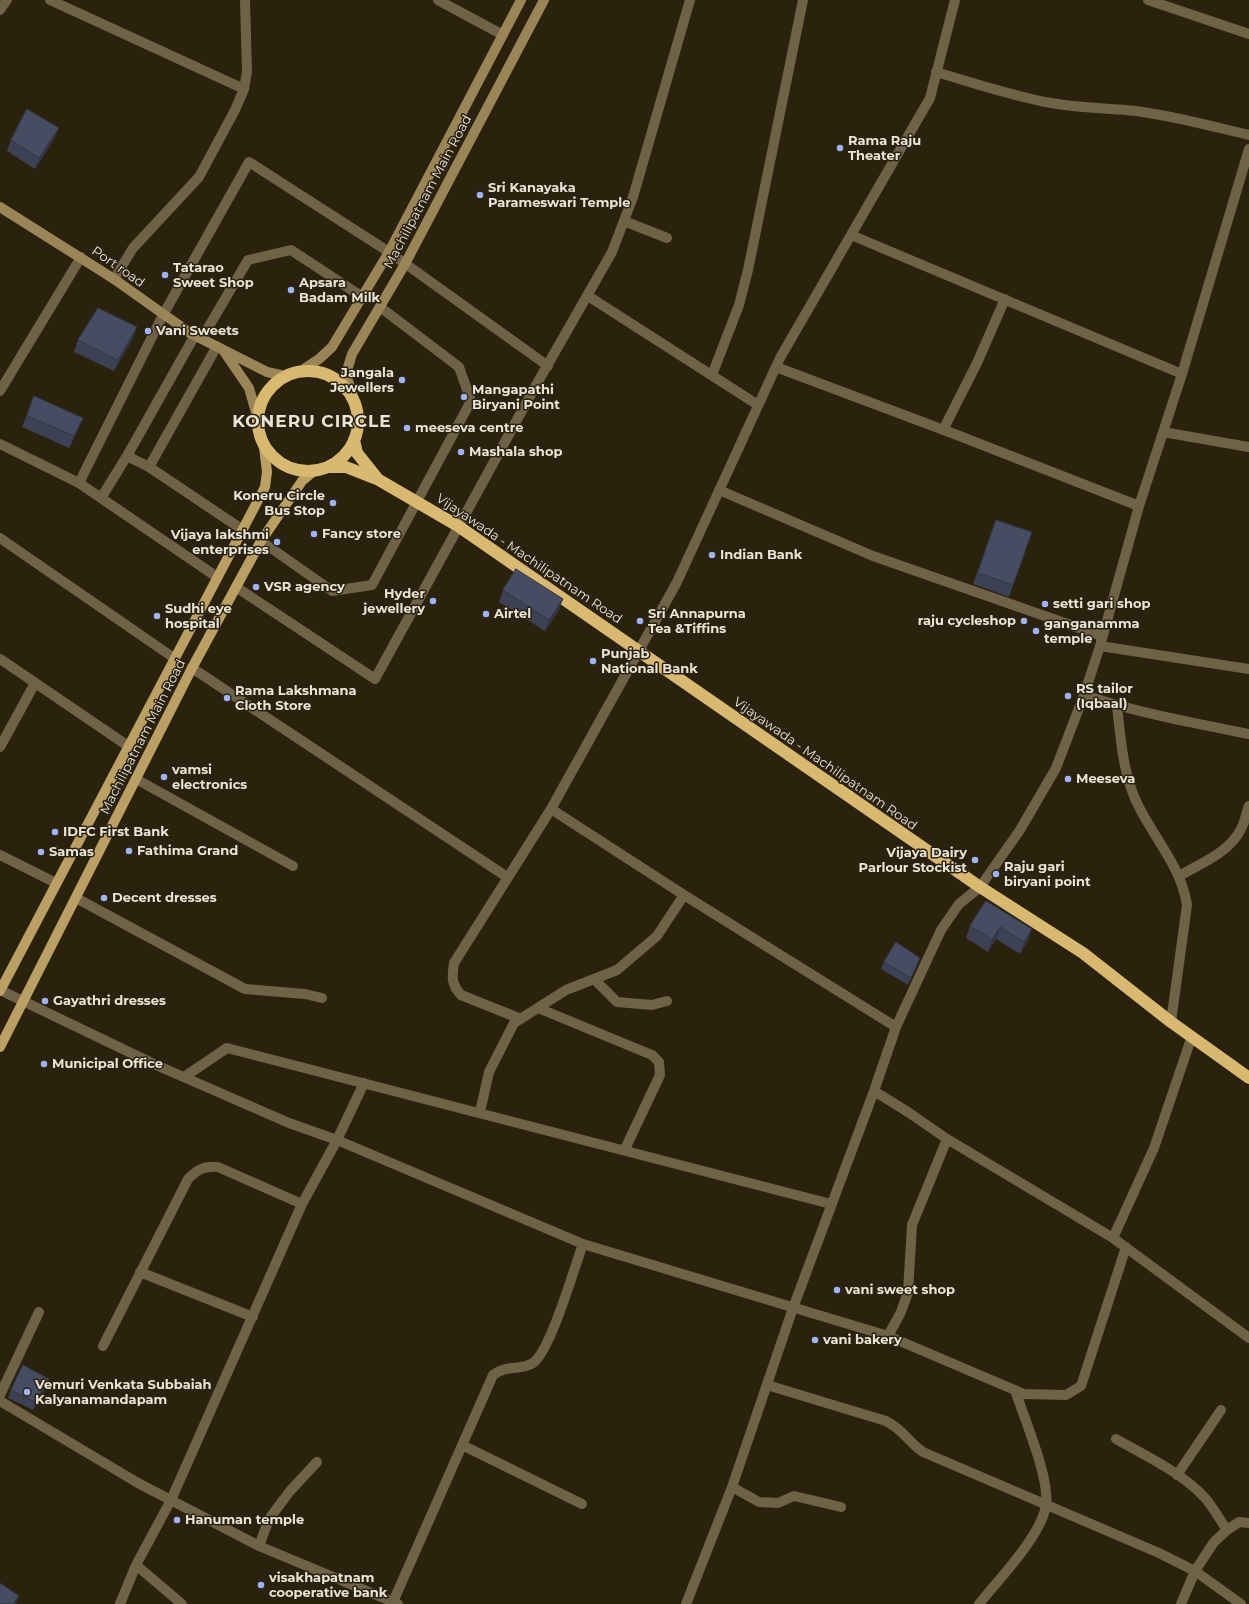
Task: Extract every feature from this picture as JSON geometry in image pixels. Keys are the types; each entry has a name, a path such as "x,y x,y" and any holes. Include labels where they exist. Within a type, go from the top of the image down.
{"highway":[{"path":"301,371 316,371 331,376 344,385 353,397 358,411 358,426 354,440 348,451 329,467 314,471 300,470 286,466 273,458 264,446 258,432 258,416 262,400 271,386 285,376 301,371"},
{"name":"Vijayawada - Machilipatnam Road","path":"354,440 357,453 379,480"},
{"name":"Vijayawada - Machilipatnam Road","path":"329,467 346,467 379,480 458,526 980,888 1083,953 1171,1022 1249,1078"}],"main road":[{"name":"Machilipatnam Main Road","path":"0,990 265,487 267,472 264,446"},
{"name":"Machilipatnam Main Road","path":"0,1047 192,668 261,541 302,482 314,471"}],"street":[{"path":"0,10 7,0"},
{"path":"50,0 244,89"},
{"path":"114,279 133,248 199,177 235,110 244,89 247,72 245,0"},
{"path":"438,0 503,35"},
{"name":"Machilipatnam Main Road","path":"301,371 319,360 332,346 389,252 521,0"},
{"name":"Machilipatnam Main Road","path":"353,397 346,374 352,354 405,264 544,0"},
{"path":"236,587 375,679 458,526 612,252 633,197 690,0"},
{"path":"712,375 739,305 748,270 803,0"},
{"path":"520,1019 461,995 456,989 452,980 454,963 551,809 640,652 677,582 776,367 930,98 956,0"},
{"path":"1148,0 1249,34"},
{"path":"936,72 1018,96 1051,103 1183,118 1249,135"},
{"path":"686,1604 732,1487 793,1308 874,1091 896,1027 941,930 959,904 980,888 1020,830 1056,768 1084,695 1101,641 1139,506 1182,374 1249,149"},
{"path":"79,483 164,315 249,162 389,252 548,366"},
{"name":"Port road","path":"0,207 81,257 198,337 267,372 285,376"},
{"path":"624,221 667,238"},
{"path":"851,235 1182,374"},
{"path":"101,498 198,337 248,260 291,250 361,296"},
{"path":"0,391 81,257"},
{"path":"588,296 758,405"},
{"path":"943,430 977,363 1005,299"},
{"path":"261,541 332,591 372,585 471,401 460,367 380,307"},
{"path":"149,467 219,347"},
{"name":"Port road","path":"219,347 249,388 258,416"},
{"path":"776,367 1139,506"},
{"path":"1163,432 1249,447"},
{"path":"0,444 79,483 217,577"},
{"path":"127,456 149,467 243,530"},
{"path":"719,490 873,556 1101,641 1249,669"},
{"path":"0,538 174,658"},
{"path":"0,659 128,746"},
{"path":"192,668 507,877"},
{"path":"0,747 35,683"},
{"path":"1084,695 1118,706 1249,734"},
{"path":"1118,706 1123,758 1128,779 1138,806 1179,876 1184,889 1187,905 1171,1022"},
{"path":"136,779 293,866"},
{"path":"1179,876 1222,851 1233,842 1241,830 1249,806"},
{"path":"551,809 684,895 896,1027"},
{"path":"0,855 56,883"},
{"path":"480,1112 490,1072 514,1023 566,990 617,970 657,936 684,895"},
{"path":"76,898 245,989 285,992 322,998"},
{"path":"594,979 617,1002 652,1005 667,1001"},
{"path":"0,990 184,1077 289,1123 337,1140 583,1244 888,1336 1024,1394 1066,1395 1081,1386 1126,1248"},
{"path":"538,1008 652,1055 659,1062 660,1075 625,1149"},
{"path":"1113,1238 1154,1148 1192,1036"},
{"path":"184,1077 227,1048 625,1149 831,1204"},
{"path":"120,1604 136,1565 171,1500 302,1204 337,1140 364,1083"},
{"path":"874,1091 947,1139 1113,1238 1249,1338"},
{"path":"888,1336 901,1312 908,1292 912,1225 947,1139"},
{"path":"103,1346 188,1179 197,1170 206,1166 218,1167 302,1204"},
{"path":"0,1401 138,1484 259,1546 395,1603 493,1375 499,1370 509,1367 522,1367 533,1363 539,1357 549,1338 583,1244"},
{"path":"140,1272 253,1317"},
{"path":"0,1395 39,1312"},
{"path":"767,1385 886,1421 899,1428 915,1446 923,1452 1131,1540 1195,1571 1241,1604"},
{"path":"979,1604 1021,1552 1041,1522 1046,1505 1044,1478 1015,1390"},
{"path":"1177,1475 1221,1410"},
{"path":"1116,1439 1177,1475 1206,1499 1226,1530"},
{"path":"462,1445 582,1504"},
{"path":"259,1546 269,1519 290,1491 317,1462"},
{"path":"732,1487 759,1502 778,1503 794,1496 841,1508"},
{"path":"1181,1604 1195,1571 1214,1542 1226,1530 1239,1522 1249,1523"},
{"path":"136,1565 182,1604"}],"building":[{"path":"27,109 59,128 39,158 11,140"},
{"path":"98,308 137,327 118,360 78,340"},
{"path":"34,396 83,418 74,436 27,416"},
{"path":"996,520 1032,532 1013,585 978,573"},
{"path":"516,569 563,599 549,620 503,590"},
{"path":"986,901 1032,929 1024,942 1000,927 992,940 970,926"},
{"path":"896,942 920,958 911,978 884,962"},
{"name":"Vemuri Venkata Subbaiah Kalyanamandapam","path":"23,1365 49,1379 35,1402 11,1390"},
{"path":"0,1583 19,1596 13,1604 0,1604"}],"place":[{"name":"Rama Raju Theater","path":"840,148"},
{"name":"Sri Kanayaka Parameswari Temple","path":"480,195"},
{"name":"Tatarao Sweet Shop","path":"165,275"},
{"name":"Apsara Badam Milk","path":"291,290"},
{"name":"Vani Sweets","path":"148,331"},
{"name":"Jangala Jewellers","path":"402,380"},
{"name":"Mangapathi Biryani Point","path":"464,397"},
{"name":"meeseva centre","path":"407,428"},
{"name":"Mashala shop","path":"461,452"},
{"name":"Koneru Circle Bus Stop","path":"333,503"},
{"name":"Fancy store","path":"314,534"},
{"name":"Vijaya lakshmi enterprises","path":"277,542"},
{"name":"Indian Bank","path":"712,555"},
{"name":"VSR agency","path":"256,587"},
{"name":"Hyder jewellery","path":"433,601"},
{"name":"setti gari shop","path":"1045,604"},
{"name":"Airtel","path":"486,614"},
{"name":"Sudhi eye hospital","path":"157,616"},
{"name":"Sri Annapurna Tea &Tiffins","path":"640,621"},
{"name":"raju cycleshop","path":"1024,621"},
{"name":"ganganamma temple","path":"1036,631"},
{"name":"Punjab National Bank","path":"593,661"},
{"name":"RS tailor (Iqbaal)","path":"1068,696"},
{"name":"Rama Lakshmana Cloth Store","path":"227,698"},
{"name":"vamsi electronics","path":"164,777"},
{"name":"Meeseva","path":"1068,779"},
{"name":"IDFC First Bank","path":"55,832"},
{"name":"Fathima Grand","path":"129,851"},
{"name":"Samas","path":"41,852"},
{"name":"Vijaya Dairy Parlour Stockist","path":"975,860"},
{"name":"Raju gari biryani point","path":"996,874"},
{"name":"Decent dresses","path":"104,898"},
{"name":"Gayathri dresses","path":"45,1001"},
{"name":"Municipal Office","path":"44,1064"},
{"name":"vani sweet shop","path":"837,1290"},
{"name":"vani bakery","path":"815,1340"},
{"name":"Vemuri Venkata Subbaiah Kalyanamandapam","path":"27,1392"},
{"name":"Hanuman temple","path":"177,1520"},
{"name":"visakhapatnam cooperative bank","path":"261,1585"}],"district":[{"name":"KONERU CIRCLE","path":"312,422"}]}
